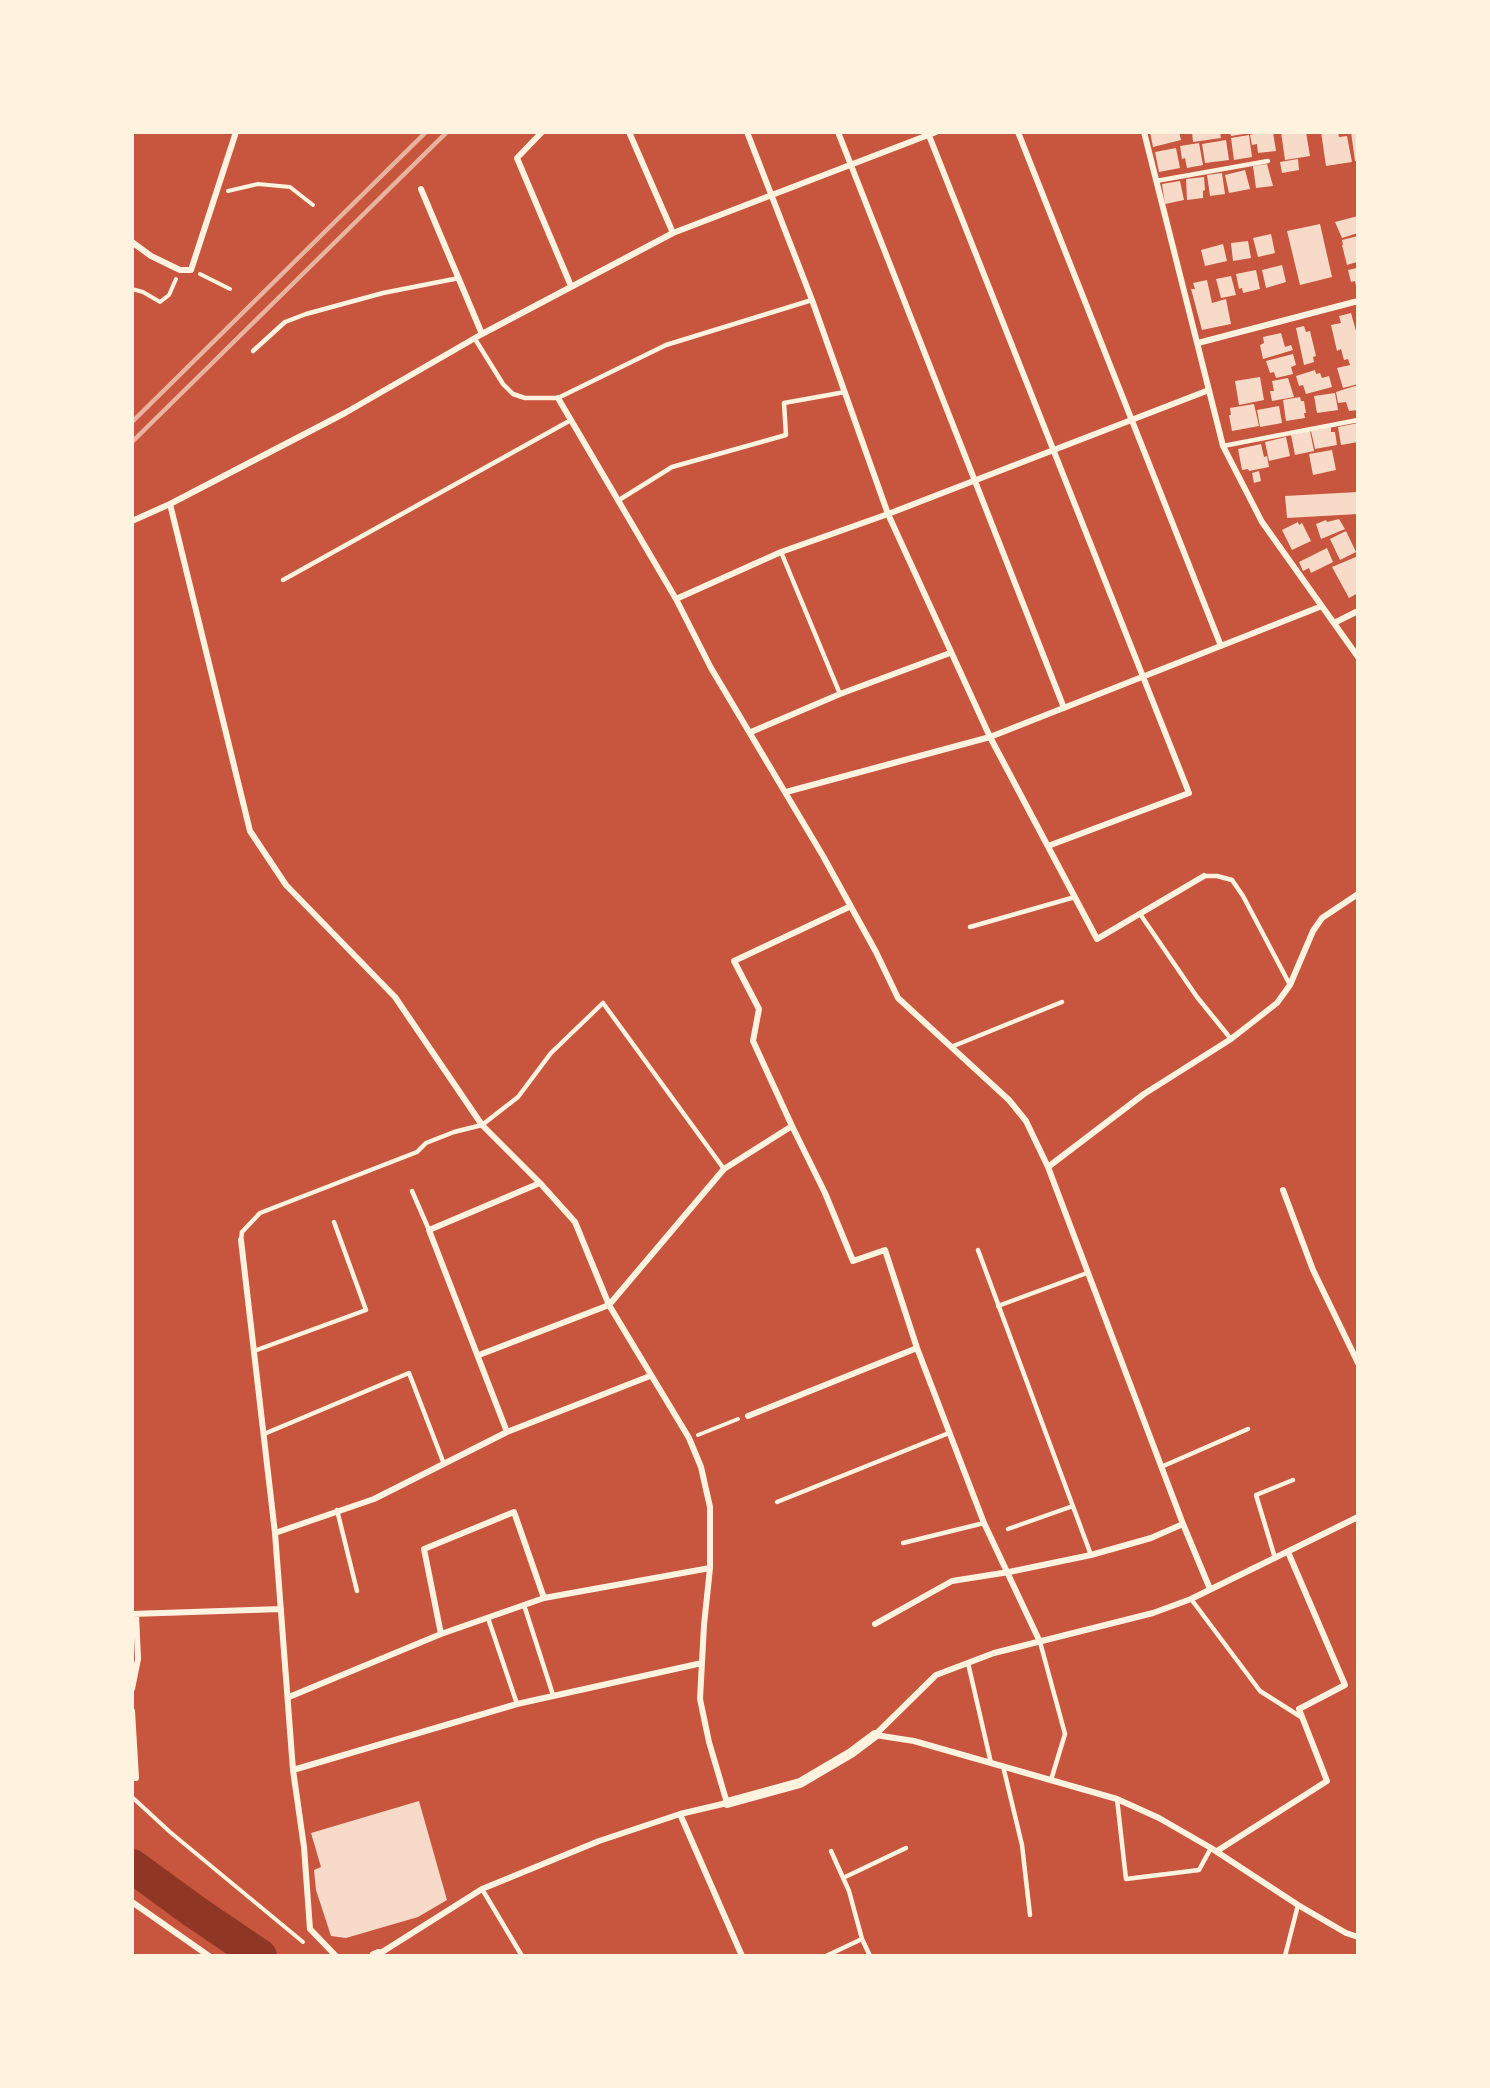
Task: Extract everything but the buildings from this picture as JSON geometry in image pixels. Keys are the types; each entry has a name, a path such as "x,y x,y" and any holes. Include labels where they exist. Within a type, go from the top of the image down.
{"street":[{"path":"132,242 151,256 180,270 191,270 214,195 237,132"},
{"path":"542,132 517,158 571,286"},
{"path":"629,132 673,233"},
{"path":"747,132 812,300 888,514 990,737 1097,939 1204,876"},
{"path":"838,132 1064,708"},
{"path":"132,522 345,413 482,334 673,233 928,133 936,132"},
{"path":"1018,132 1221,646"},
{"path":"1143,132 1223,446 1262,522 1358,657"},
{"path":"928,133 1189,793 1048,846"},
{"path":"421,189 482,334"},
{"path":"1198,343 1358,301"},
{"path":"676,599 782,552 888,514 1209,390"},
{"path":"558,398 676,599 711,668 786,792 876,952 898,998 1009,1100 1026,1121 1048,1167 1161,1467 1210,1589"},
{"path":"170,504 250,831 286,885 395,997 482,1125 575,1222 609,1305 688,1438 701,1467 710,1508 710,1568 700,1699 709,1742 727,1803"},
{"path":"786,792 990,737 1322,606"},
{"path":"1334,623 1358,611"},
{"path":"751,732 840,694 950,652"},
{"path":"1048,1167 1144,1094 1231,1040 1277,1003 1290,985 1313,931 1322,918 1358,894"},
{"path":"849,907 734,962 759,1009 753,1041 825,1193 854,1261 885,1250 917,1348 984,1523 1040,1642"},
{"path":"479,1355 609,1305 724,1169 792,1126"},
{"path":"507,1432 429,1230 540,1183"},
{"path":"1283,1190 1313,1270 1358,1363"},
{"path":"241,1240 274,1533 289,1697 293,1770 304,1847 310,1929 336,1956"},
{"path":"748,1416 917,1348"},
{"path":"274,1533 374,1499 507,1432 650,1376"},
{"path":"441,1634 424,1549 514,1512 544,1598"},
{"path":"378,1955 482,1889 552,1859 680,1814 800,1783 851,1753 875,1735 936,1675 994,1653 1153,1613 1191,1599 1358,1517"},
{"path":"875,1624 952,1581 1091,1555 1150,1538 1183,1524"},
{"path":"1214,1849 1327,1781 1299,1709 1345,1685 1287,1552"},
{"path":"289,1697 441,1634 544,1598 710,1568"},
{"path":"132,1689 138,1659 134,1614 281,1609"},
{"path":"293,1770 517,1704 702,1663"},
{"path":"132,1711 136,1778"},
{"path":"875,1735 914,1741 1117,1798 1159,1818 1214,1849 1298,1905 1346,1933 1358,1936"},
{"path":"680,1814 742,1956"},
{"path":"134,1905 208,1956"}],"lane":[{"path":"1156,181 1269,161"},
{"path":"253,351 285,322 306,314 383,292 459,278"},
{"path":"475,339 503,384 513,394 525,398 558,398 666,345 812,300"},
{"path":"619,500 672,467 786,435 784,403 845,392"},
{"path":"283,579 571,420"},
{"path":"1223,446 1358,420"},
{"path":"782,552 840,694"},
{"path":"1204,876 1217,876 1232,880 1243,896 1290,985"},
{"path":"970,927 1075,897"},
{"path":"1140,914 1197,997 1231,1040"},
{"path":"951,1047 1062,1002"},
{"path":"241,1240 242,1232 260,1213 417,1152 426,1143 482,1125 518,1097 551,1053 603,1003 724,1169"},
{"path":"412,1191 429,1230"},
{"path":"254,1351 366,1310 334,1222"},
{"path":"978,1250 1091,1555"},
{"path":"998,1306 1087,1273"},
{"path":"264,1434 409,1373 444,1464"},
{"path":"1161,1467 1248,1429"},
{"path":"777,1502 949,1433"},
{"path":"1275,1558 1256,1496 1293,1480"},
{"path":"1008,1529 1073,1506"},
{"path":"337,1510 357,1592"},
{"path":"903,1543 984,1523"},
{"path":"1191,1599 1260,1691 1301,1717"},
{"path":"524,1605 553,1695"},
{"path":"488,1618 517,1704"},
{"path":"1040,1642 1065,1734 1051,1780"},
{"path":"968,1663 991,1763"},
{"path":"1003,1766 1022,1845 1030,1916"},
{"path":"1117,1798 1126,1879 1199,1870 1214,1849"},
{"path":"843,1878 906,1848"},
{"path":"831,1851 849,1892 862,1939 870,1956"},
{"path":"482,1889 522,1956"},
{"path":"1285,1956 1298,1905"},
{"path":"826,1956 862,1939"}],"path":[{"path":"214,195 258,184 290,187 313,205"},
{"path":"132,289 143,292 160,302 169,295 180,270"},
{"path":"191,270 230,289"},
{"path":"688,1438 748,1416"},
{"path":"132,1797 170,1832 312,1949"}],"waterway":[{"path":"132,1866 260,1956"}],"railway":[{"path":"132,422 426,132"},
{"path":"132,442 447,132"}]}
